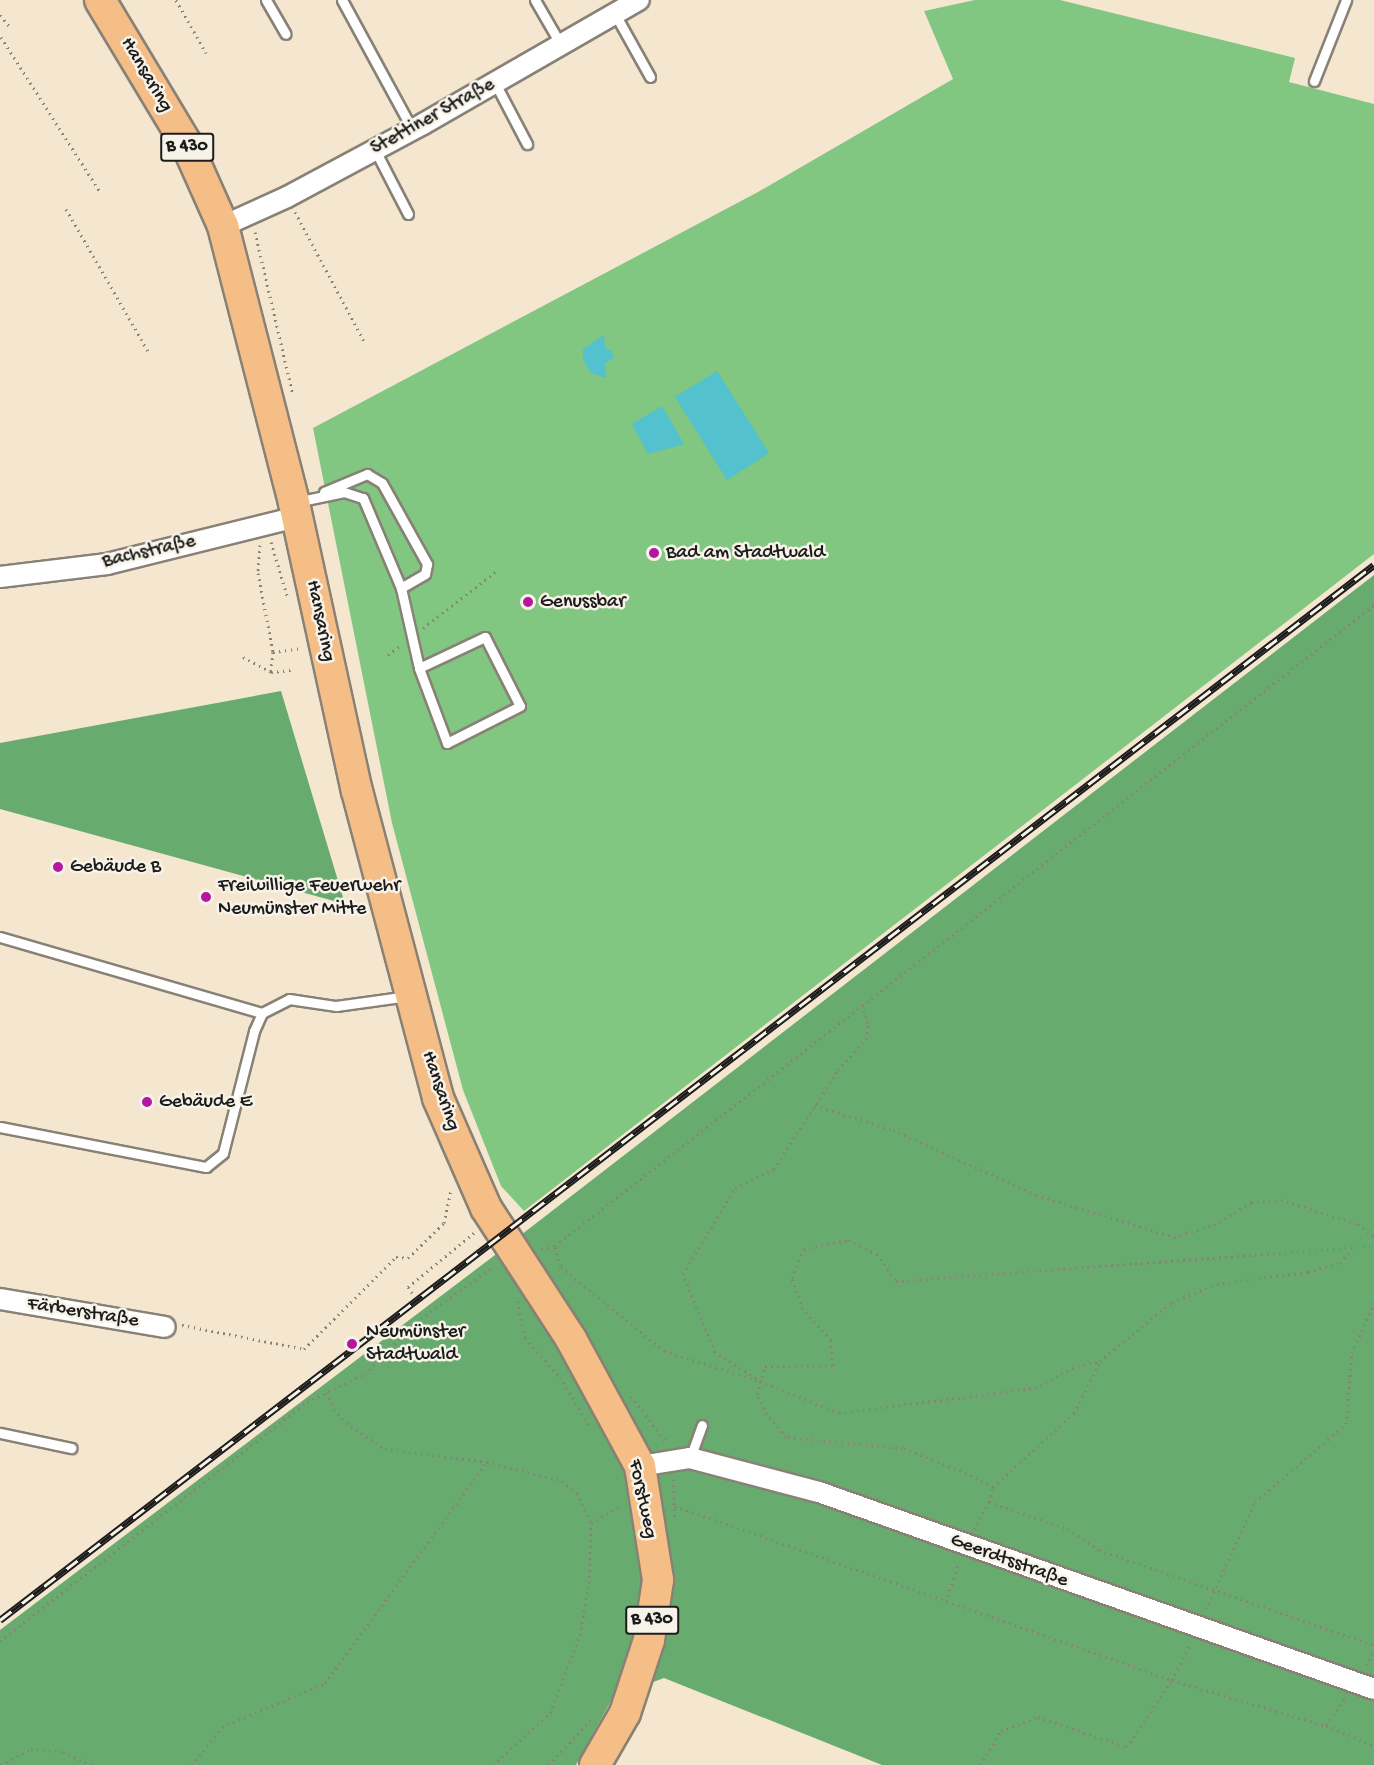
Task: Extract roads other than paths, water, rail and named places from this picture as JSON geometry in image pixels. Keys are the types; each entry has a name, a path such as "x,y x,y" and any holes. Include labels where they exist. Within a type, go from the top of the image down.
{"main road":[{"name":"Hansaring","path":"100,0 187,145 236,221 302,505 357,791 438,1098 486,1208 514,1252"},
{"name":"Forstweg","path":"514,1252 589,1368 661,1505 658,1581 650,1640 625,1713 595,1765"}],"street":[{"name":"Stettiner Straße","path":"236,221 287,197 375,150 639,0"},
{"name":"Bachstraße","path":"0,577 107,564 262,525 302,505"},
{"name":"Färberstraße","path":"0,1299 165,1327"},
{"name":"Geerdtsstraße","path":"640,1466 680,1458 819,1492 1374,1689"}],"lane":[{"path":"266,0 286,34"},
{"path":"342,0 412,129"},
{"path":"535,0 561,45"},
{"path":"1314,81 1346,0"},
{"path":"615,14 650,77"},
{"path":"495,83 527,144"},
{"path":"375,150 408,214"},
{"path":"302,505 359,475 377,478 427,564 425,574 401,588"},
{"path":"302,505 344,492 363,498 371,510 381,546 401,588 419,668 447,743 520,706 485,637 419,668"},
{"path":"0,937 262,1013"},
{"path":"0,1126 206,1167 223,1153 254,1031 262,1013 289,999 336,1006 411,996"},
{"path":"680,1458 702,1425"},
{"path":"0,1433 71,1448"}],"water":[{"path":"604,335 605,348 611,350 614,358 605,363 606,378 591,373 583,360 583,349"},
{"path":"717,371 769,453 727,480 675,397"},
{"path":"662,406 684,444 648,454 632,424"}],"railway":[{"path":"0,1620 1374,565"}],"place":[{"name":"Bad am Stadtwald","path":"654,553"},
{"name":"Genussbar","path":"528,602"},
{"name":"Gebäude B","path":"58,867"},
{"name":"Freiwillige Feuerwehr Neumünster Mitte","path":"206,897"},
{"name":"Gebäude E","path":"147,1102"},
{"name":"Neumünster Stadtwald","path":"352,1344"}]}
